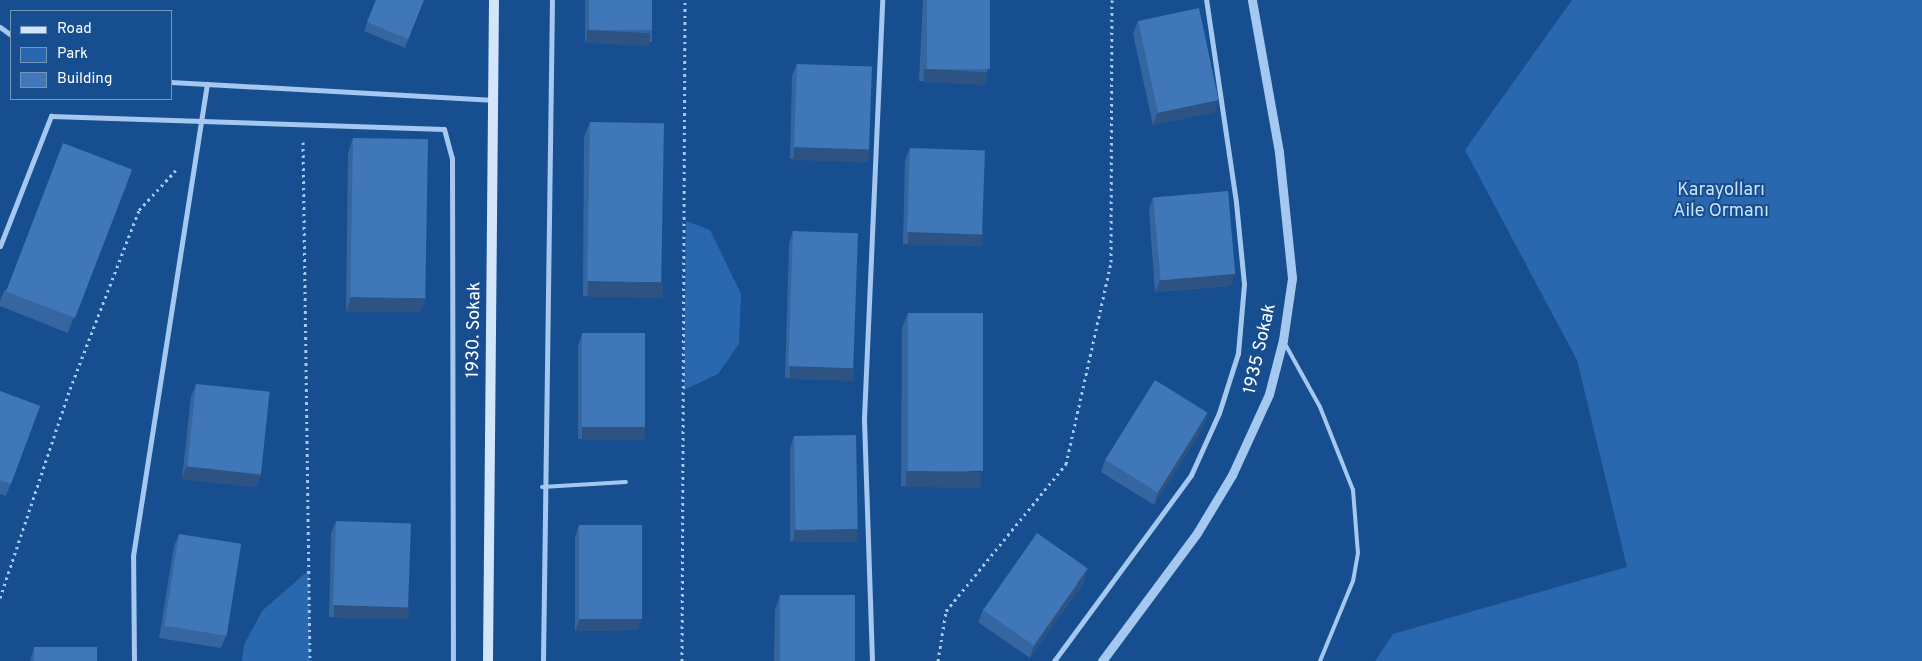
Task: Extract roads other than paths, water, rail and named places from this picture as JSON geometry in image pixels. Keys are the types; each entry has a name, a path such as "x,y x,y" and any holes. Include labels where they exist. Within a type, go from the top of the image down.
{"main road":[{"name":"1930. Sokak","path":"488,661 494,0"}],"street":[{"path":"543,661 542,487 552,0"},
{"path":"872,661 864,418 882,0"},
{"path":"1054,661 1191,475 1220,413 1238,353 1244,284 1237,211 1206,0"},
{"name":"1935 Sokak","path":"1102,661 1197,533 1232,475 1268,394 1283,340 1292,278 1279,152 1252,0"},
{"path":"172,82 494,100"},
{"path":"134,661 133,556 207,84"},
{"path":"0,246 50,116 444,129 450,148 453,661"}],"lane":[{"path":"1283,340 1320,407 1353,490 1358,553 1353,581 1320,661"},
{"path":"542,487 626,482"}],"park label":[{"name":"Karayolları Aile Ormanı","path":"1721,202"}]}
